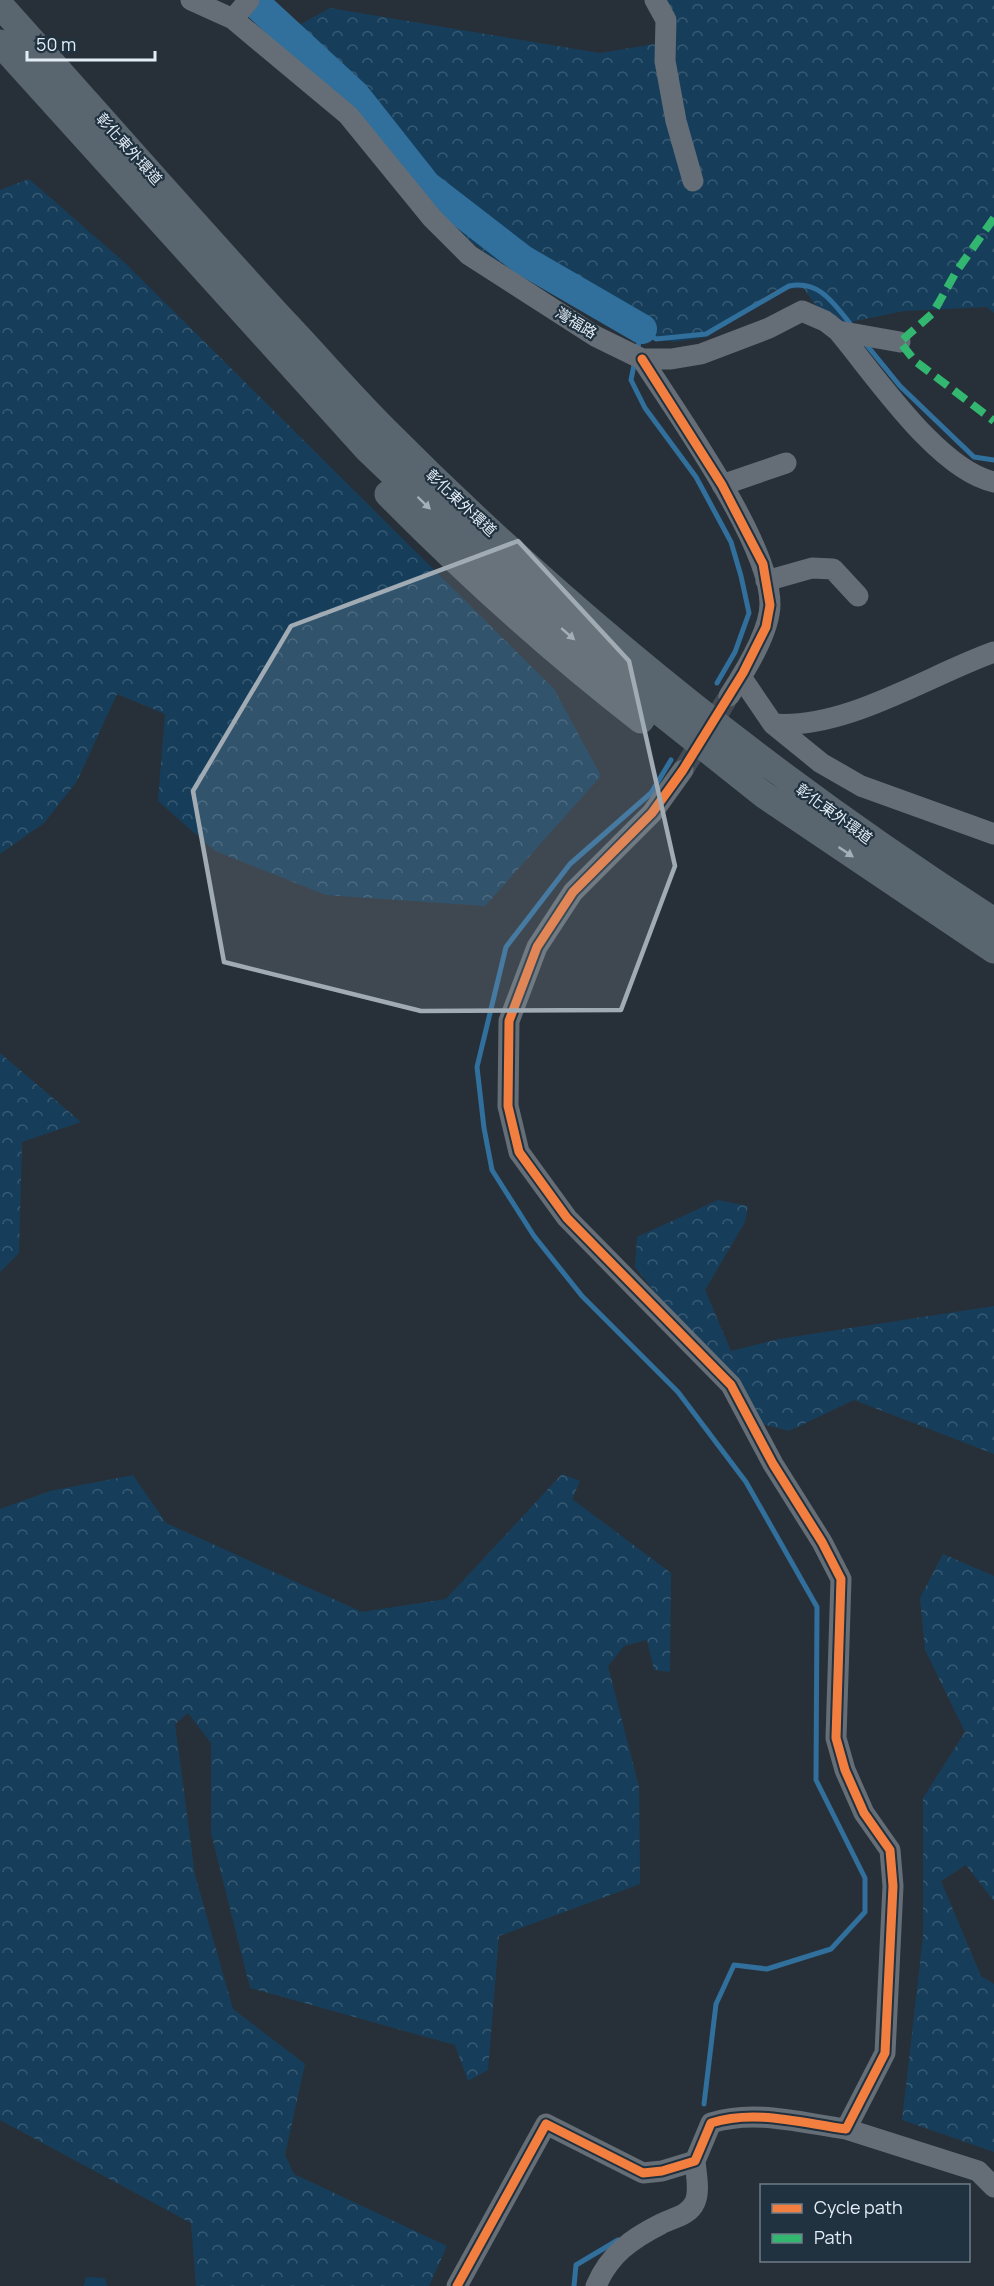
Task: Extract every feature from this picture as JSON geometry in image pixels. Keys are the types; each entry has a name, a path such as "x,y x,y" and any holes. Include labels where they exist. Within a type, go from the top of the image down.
{"main road":[{"path":"14,0 231,242 487,511 632,640 787,763 860,816 994,904"},
{"name":"彰化東外環道","path":"0,6 220,252 383,429 468,510 651,673 779,774 851,827 994,921"},
{"name":"彰化東外環道","path":"0,43 62,115 367,448 501,577 636,693 764,795 994,950"},
{"path":"0,71 356,461 428,534 577,670 829,863 994,969"}],"street":[{"name":"灣福路","path":"192,0 233,19 348,114 432,218 469,255 595,336 642,359 671,359 701,354 769,328 802,311 825,321 838,331 949,460 980,479 994,482"},
{"path":"233,19 249,0"},
{"path":"655,0 666,20 664,61 676,121 693,181"},
{"path":"838,331 900,342"},
{"path":"642,359 722,485 763,564 770,605 766,627 729,696"},
{"path":"722,485 786,463"},
{"path":"766,580 812,568 833,569 858,596"},
{"path":"774,724 794,725 868,706 994,652"},
{"path":"741,677 774,724 821,763 861,786 994,834"},
{"path":"683,770 652,813 573,892 537,947 509,1021 508,1106 519,1152 567,1218 731,1385 772,1464 822,1542 841,1579 836,1738 845,1770 864,1813 890,1850 893,1886 885,2053 846,2130"},
{"path":"596,2286 604,2266 623,2247 663,2223 685,2214 695,2203 697,2182 695,2161 711,2124 731,2117 753,2115 846,2130 978,2171 994,2187"},
{"path":"457,2286 546,2124 643,2172 662,2171 695,2161"}],"highlighted area":[{"path":"518,541 629,661 675,866 621,1010 421,1011 224,962 193,791 291,626"}],"green space":[{"path":"666,0 994,0 994,313 987,307 904,311 831,326 803,288 774,290 707,337 674,342 635,334 491,257 457,231 417,169 361,98 293,50 301,24 330,8 600,53 660,43"},
{"path":"29,179 125,263 554,689 601,776 485,906 326,895 215,851 158,801 165,714 117,694 77,781 44,823 0,854 0,190"},
{"path":"0,1053 81,1122 22,1142 19,1253 0,1272"},
{"path":"718,1200 748,1206 745,1222 705,1290 731,1351 779,1339 994,1306 994,1454 854,1400 789,1431 758,1423 635,1267 637,1237"},
{"path":"562,1474 580,1481 572,1499 671,1573 670,1672 654,1670 647,1640 624,1646 608,1666 639,1787 640,1884 499,1936 488,2070 468,2081 455,2045 250,1988 211,1833 211,1743 188,1713 175,1724 195,1875 233,2009 305,2064 285,2155 294,2174 447,2246 429,2286 196,2286 191,2223 0,2120 0,1509 50,1491 133,1475 166,1523 362,1612 446,1599"},
{"path":"943,1554 994,1576 994,1901 966,1865 941,1881 981,1976 994,1984 994,2152 902,2120 923,1937 923,1798 965,1732 925,1650 920,1598"},
{"path":"86,2277 105,2278 107,2286 84,2286"}],"waterway":[{"path":"252,0 355,95 426,185 523,260 642,329"},
{"path":"637,351 642,329 656,339 706,334 789,286 800,285 818,290 832,302 852,326"},
{"path":"865,343 900,386 974,457 994,460"},
{"path":"635,360 631,380 645,408 696,477 731,542 741,576 749,613 735,652 717,683"},
{"path":"671,760 651,793 570,864 506,947 477,1067 484,1128 492,1170 534,1236 582,1296 678,1392 746,1482 817,1607 816,1780 865,1878 865,1912 831,1949 767,1969 734,1965 716,2004 704,2104"},
{"path":"574,2286 576,2265 618,2240"}],"tunnel":[{"path":"683,770 729,696"}],"marked path":[{"path":"994,218 956,272 933,313 900,342 915,361 994,421"}],"cycle path":[{"path":"457,2286 546,2124 643,2173 662,2171 695,2161 711,2123 728,2119 778,2118 846,2129 885,2053 893,1886 890,1850 864,1813 845,1770 836,1738 841,1579 822,1542 773,1464 731,1385 567,1218 519,1152 508,1106 509,1021 537,947 573,892 652,813 683,770 743,673 766,627 770,605 763,564 722,485 642,359"}]}
